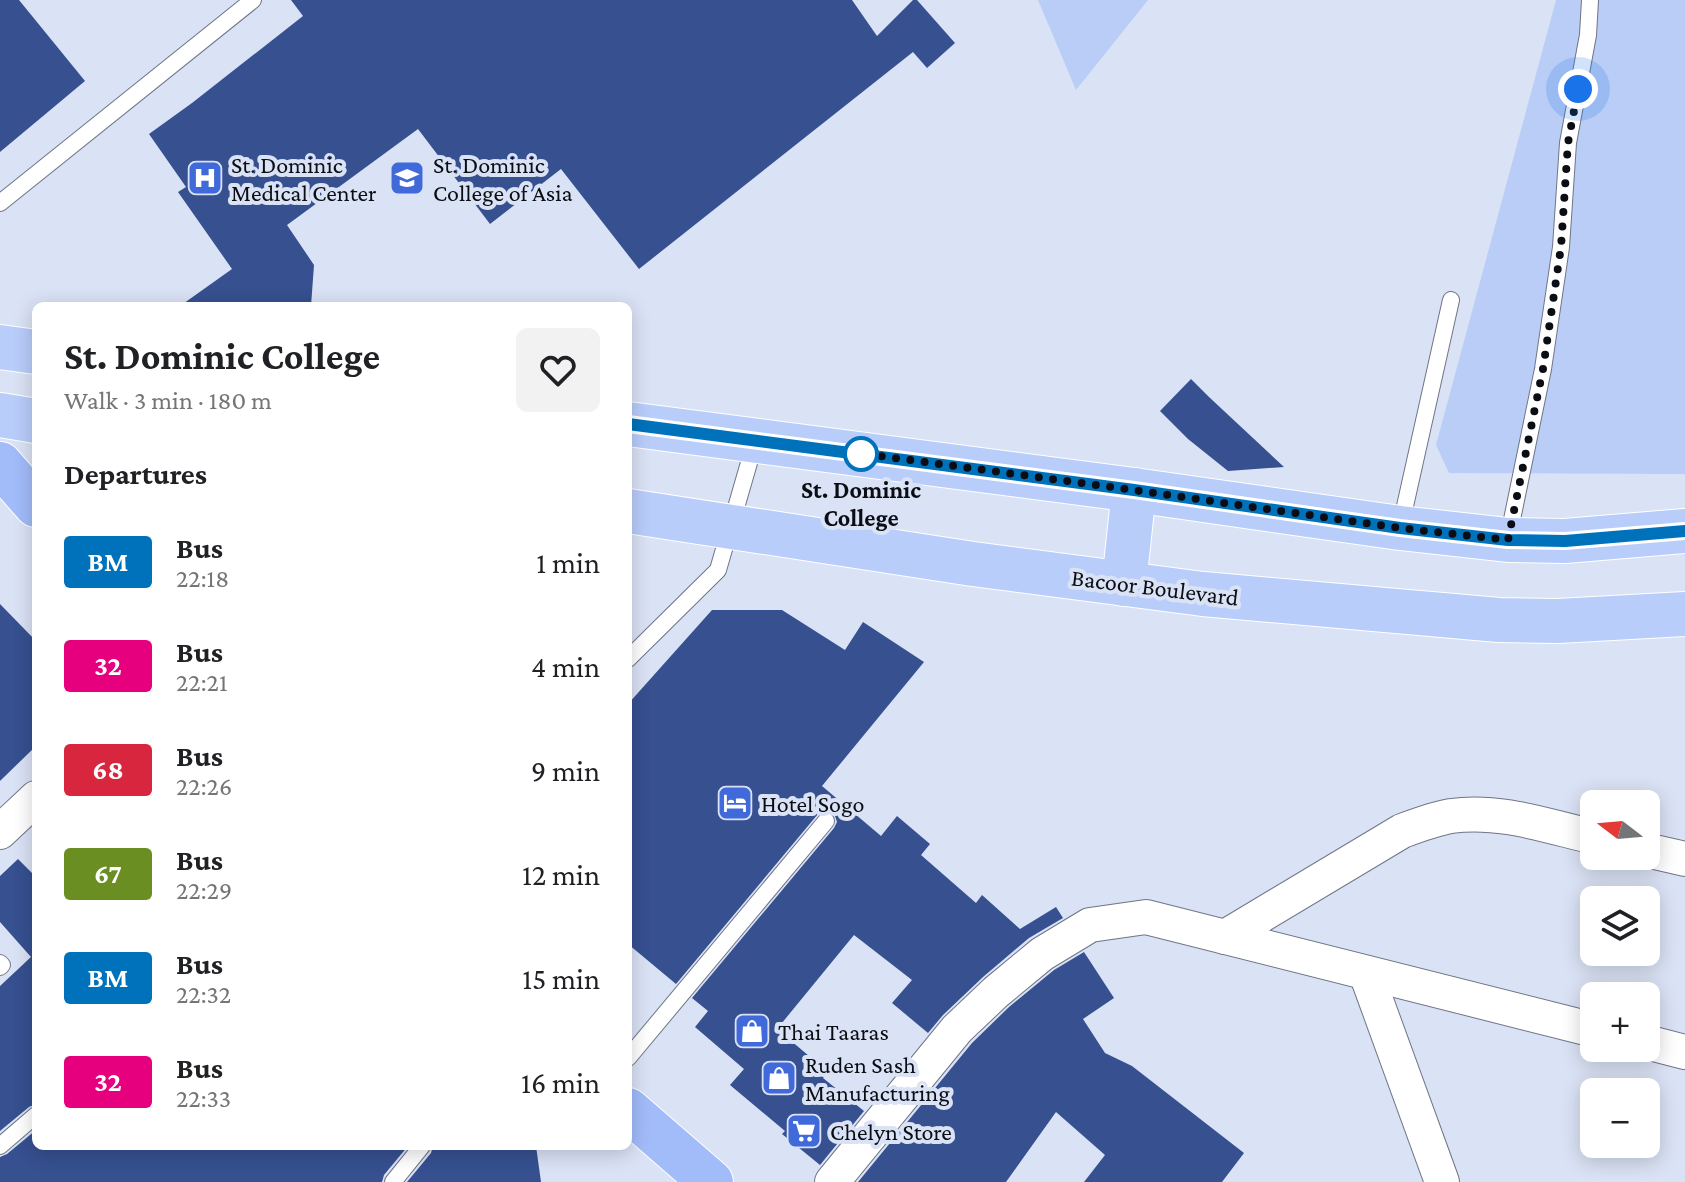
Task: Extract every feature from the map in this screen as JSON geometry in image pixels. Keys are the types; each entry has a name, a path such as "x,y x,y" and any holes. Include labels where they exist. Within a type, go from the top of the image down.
{"highway":[{"path":"0,464 32,500"},
{"path":"632,1113 711,1182"}],"main road":[{"path":"0,347 32,351"},
{"path":"0,415 32,420"},
{"path":"632,425 1508,540 1565,541 1685,531"},
{"path":"1124,584 1134,490"},
{"name":"Bacoor Boulevard","path":"632,512 973,564 1203,594 1499,620 1558,621 1685,614"}],"street":[{"path":"0,832 32,802"},
{"path":"1225,937 1402,831 1425,822 1449,816 1497,815 1580,834"},
{"path":"1660,853 1685,859"},
{"path":"832,1182 957,1029 1042,954 1090,925 1146,917 1580,1026"},
{"path":"1366,973 1442,1182"},
{"path":"1660,1046 1685,1052"}],"lane":[{"path":"0,203 253,0"},
{"path":"1508,540 1545,353 1561,247 1568,143 1588,35 1590,0"},
{"path":"1400,528 1451,300"},
{"path":"632,655 718,570 755,440"},
{"path":"632,1053 826,821"},
{"path":"0,1146 32,1118"},
{"path":"393,1182 419,1150"}],"shaded area":[{"path":"1038,0 1148,0 1076,90"},
{"path":"1556,0 1685,0 1685,474 1449,473 1436,445"}],"building":[{"path":"0,0 19,0 85,81 0,152"},
{"name":"St. Dominic College of Asia","path":"291,0 852,0 877,36 913,0 917,0 955,43 927,68 913,52 639,269 561,169 490,224 418,129 287,225 314,265 311,302 186,302 232,269 178,192 186,187 149,134 303,16"},
{"path":"1191,379 1284,467 1228,471 1188,439 1160,411"},
{"path":"0,604 32,637 32,750 0,781"},
{"name":"Hotel Sogo","path":"712,610 782,610 845,650 863,622 924,662 822,786 881,836 897,816 930,844 921,855 976,903 982,895 1020,929 1056,907 1063,918 1029,938 983,977 928,1033 892,1003 912,980 854,935 777,1029 828,1072 823,1078 864,1111 820,1165 730,1085 744,1069 695,1027 708,1011 692,998 834,828 837,822 834,813 827,810 818,814 676,984 632,947 632,700"},
{"path":"18,859 32,873 32,1106 0,1131 0,986 31,957 0,922 0,876"},
{"path":"1084,952 1114,998 1083,1019 1105,1053 1132,1066 1244,1153 1222,1182 1084,1182 1105,1155 1056,1112 1006,1182 858,1182 972,1043 1054,970"},
{"path":"32,1133 32,1150 405,1150 384,1175 382,1182 0,1182 0,1157"},
{"path":"432,1150 537,1150 541,1182 407,1182"}],"bus line":[{"name":"BM","path":"632,425 1508,540 1565,541 1685,531"}],"place":[{"name":"St. Dominic Medical Center","path":"205,178"},
{"name":"St. Dominic College of Asia","path":"407,178"},
{"name":"St. Dominic College","path":"861,454"},
{"name":"Hotel Sogo","path":"735,803"},
{"name":"Thai Taaras","path":"752,1031"},
{"name":"Ruden Sash Manufacturing","path":"779,1078"},
{"name":"Chelyn Store","path":"804,1131"}],"route":[{"path":"861,454 850,452 1400,528 1508,540 1543,369 1561,247 1568,143 1578,89"}]}
